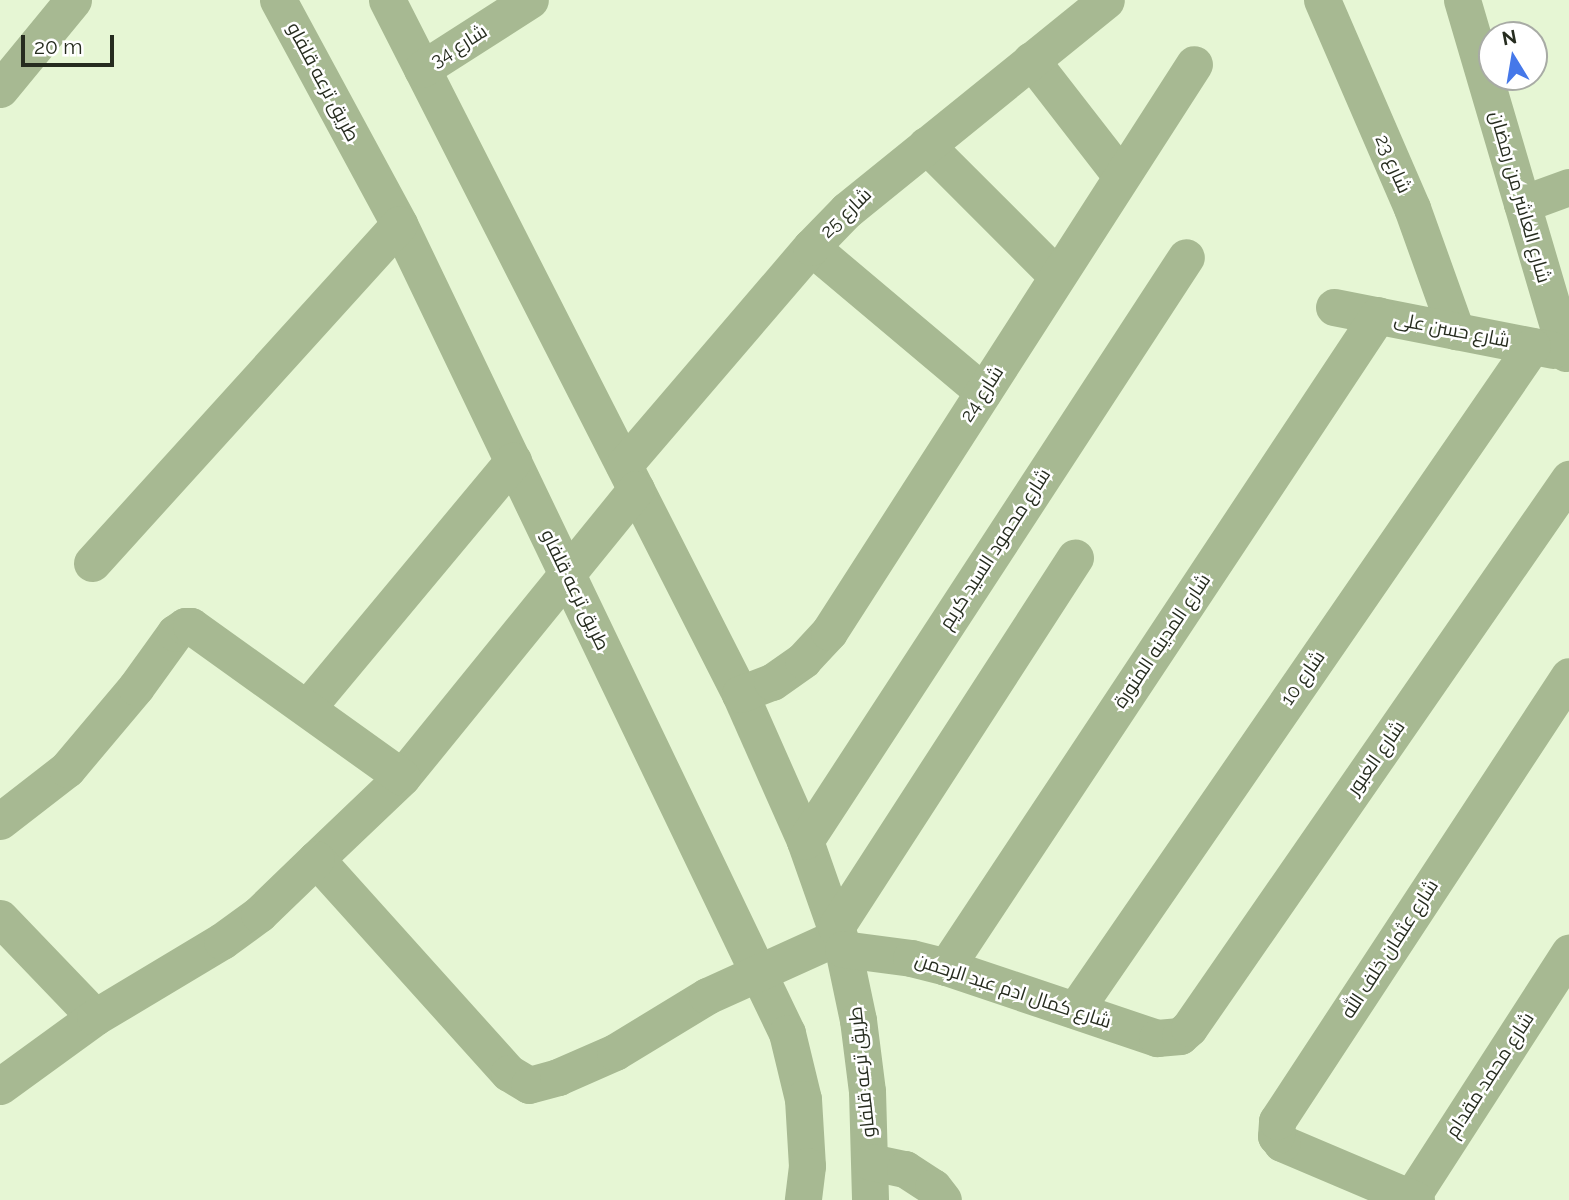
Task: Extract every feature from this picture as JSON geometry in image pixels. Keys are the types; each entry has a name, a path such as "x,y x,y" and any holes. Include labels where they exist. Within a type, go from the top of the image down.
{"street":[{"path":"0,89 73,0"},
{"name":"طريق ترعه قلفاو","path":"278,0 399,224 787,1033 803,1099 807,1166 803,1200"},
{"name":"طريق ترعه قلفاو","path":"387,0 740,694 805,841 839,938 860,1031 867,1091 870,1200"},
{"name":"شارع 34","path":"422,69 530,0"},
{"name":"شارع 25","path":"0,1086 95,1017 222,941 259,914 402,777 568,574 630,477 811,247 885,176 1106,0"},
{"name":"شارع 23","path":"1322,0 1412,208 1456,331"},
{"name":"شارع العاشر من رمضان","path":"1462,0 1522,204 1556,351"},
{"path":"1031,60 1121,176"},
{"name":"شارع 24","path":"740,694 772,682 803,660 829,632 1194,64"},
{"path":"926,145 1057,276"},
{"path":"1522,204 1569,187"},
{"path":"92,563 399,224"},
{"path":"811,247 983,392"},
{"name":"شارع محمود السيد كريم","path":"805,841 1186,257"},
{"name":"شارع حسن على","path":"1334,307 1556,351"},
{"name":"شارع المدينه المنورة","path":"946,967 1378,315"},
{"name":"شارع 10","path":"1075,1010 1556,351"},
{"path":"307,708 513,461"},
{"name":"شارع العبور","path":"1180,1035 1197,1016 1569,480"},
{"path":"316,859 509,1073 529,1085 558,1077 615,1052 707,996 839,938 1075,557"},
{"path":"0,821 67,769 136,687 175,633 185,626 191,626 402,777"},
{"name":"شارع عثمان خلف الله","path":"1360,1190 1282,1143 1276,1136 1277,1121 1569,676"},
{"path":"0,918 95,1017"},
{"name":"شارع كمال ادم عبد الرحمن","path":"839,938 946,967 1157,1038 1180,1035"},
{"name":"شارع محمد مقدام","path":"1414,1199 1569,953"},
{"path":"871,1162 905,1169 933,1187 943,1200"},
{"path":"1360,1190 1414,1199"}]}
